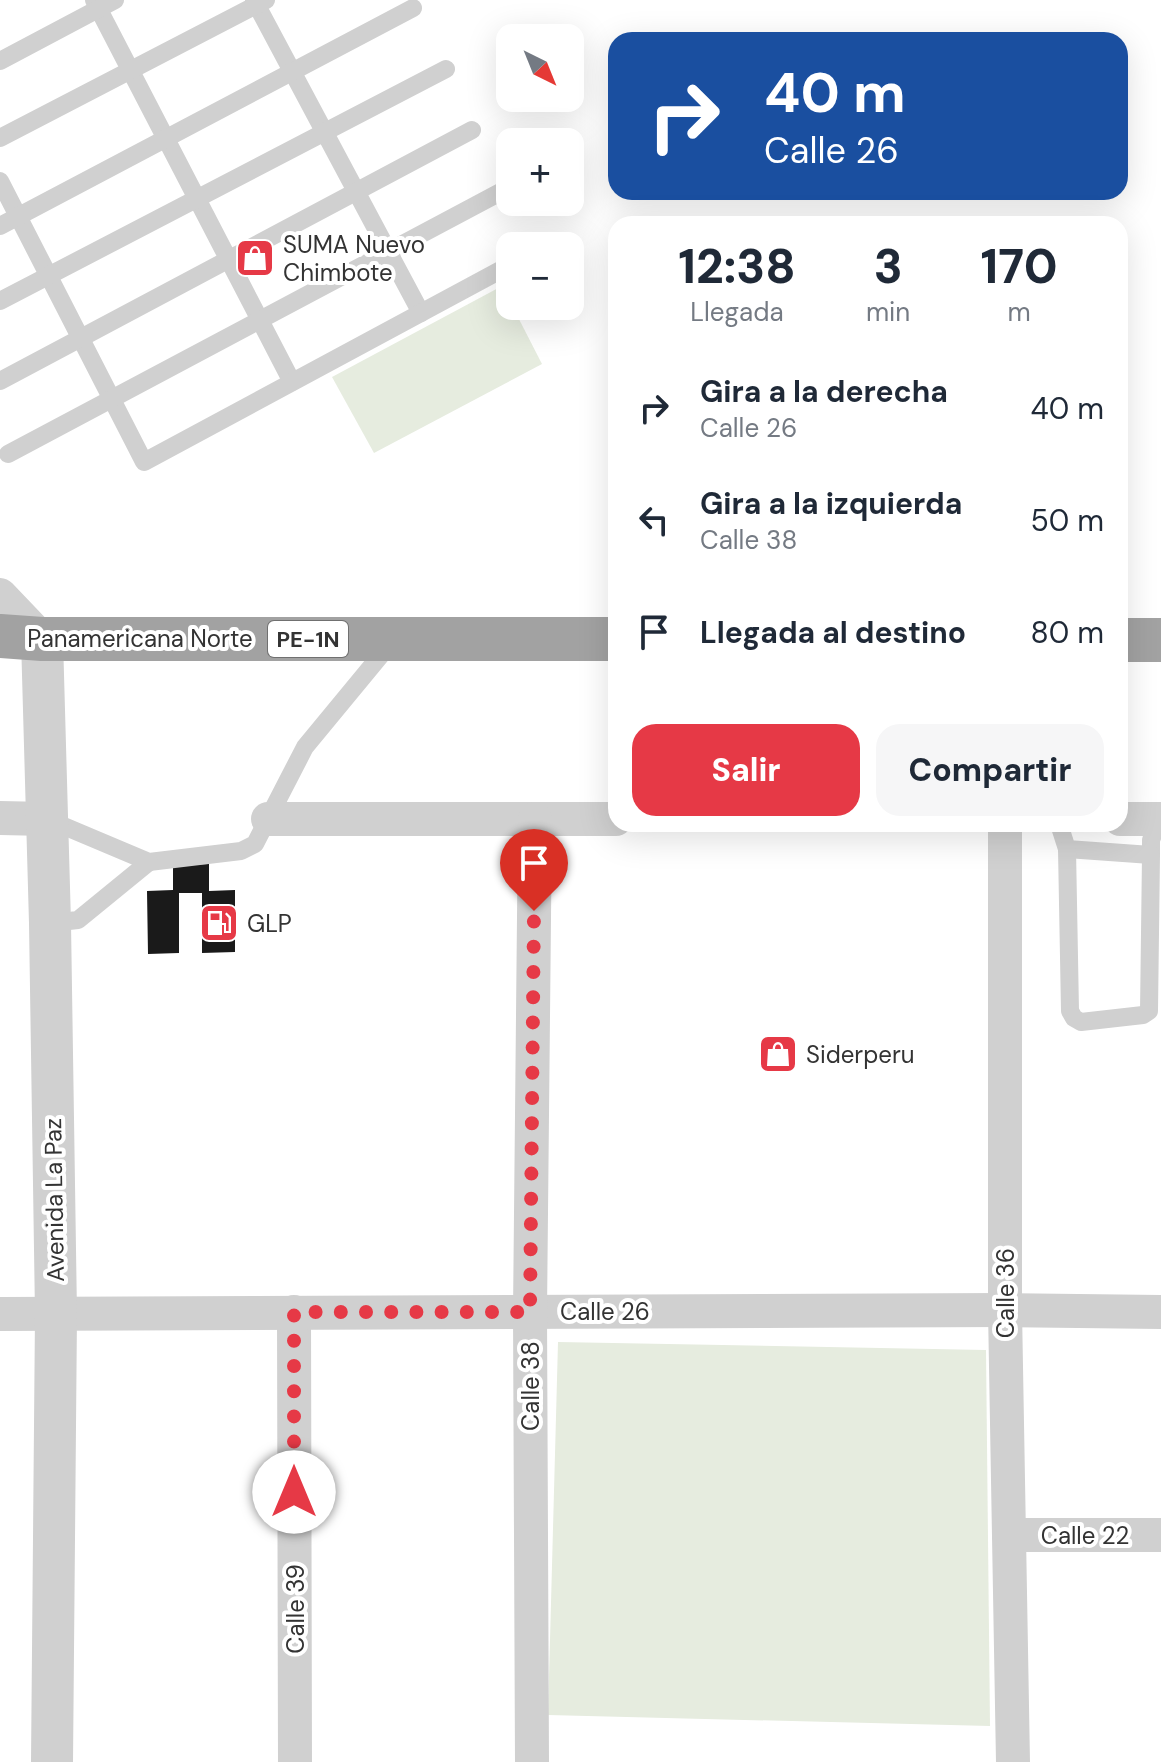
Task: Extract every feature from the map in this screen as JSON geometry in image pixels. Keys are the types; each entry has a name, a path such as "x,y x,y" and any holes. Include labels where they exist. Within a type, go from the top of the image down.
{"highway":[{"name":"Panamericana Norte","path":"21,637 608,639"},
{"path":"1128,640 1161,640"}],"street":[{"path":"0,595 21,637"},
{"name":"Avenida La Paz","path":"21,637 47,819 50,923 56,1314 52,1762"},
{"path":"1128,819 1161,817"},
{"path":"0,818 47,819"},
{"path":"268,819 608,819"},
{"name":"Calle 38","path":"532,1762 530,1312 535,819"},
{"name":"Calle 36","path":"1005,832 1005,1310 1013,1762"},
{"name":"Calle 39","path":"294,1312 295,1762"},
{"name":"Calle 26","path":"0,1314 1161,1312"},
{"name":"Calle 22","path":"1009,1535 1161,1535"}],"lane":[{"path":"0,138 259,2 292,72 421,313"},
{"path":"0,61 103,3 131,70 292,382"},
{"path":"0,226 413,8"},
{"path":"0,301 446,69"},
{"path":"0,381 472,130"},
{"path":"0,181 144,462 496,273"},
{"path":"8,454 496,194"},
{"path":"47,819 149,862 241,851 255,844 305,747 394,639"},
{"path":"1062,832 1067,849 1070,1011 1081,1022 1143,1015 1149,1011 1151,1003 1151,840 1161,817"},
{"path":"1067,849 1151,855"},
{"path":"50,923 78,920 149,862"}],"shaded area":[{"path":"496,289 496,320 519,320 542,364 374,453 332,377"},
{"path":"558,1342 986,1350 990,1726 548,1715"}],"building":[{"name":"GLP","path":"209,864 209,891 235,890 235,952 202,953 202,893 179,893 179,953 148,954 147,891 173,890 173,865"}],"place":[{"name":"SUMA Nuevo Chimbote","path":"255,258"},
{"name":"GLP","path":"219,923"},
{"name":"Siderperu","path":"778,1054"}],"route":[{"path":"294,1492 294,1312 530,1312 534,911"}]}
